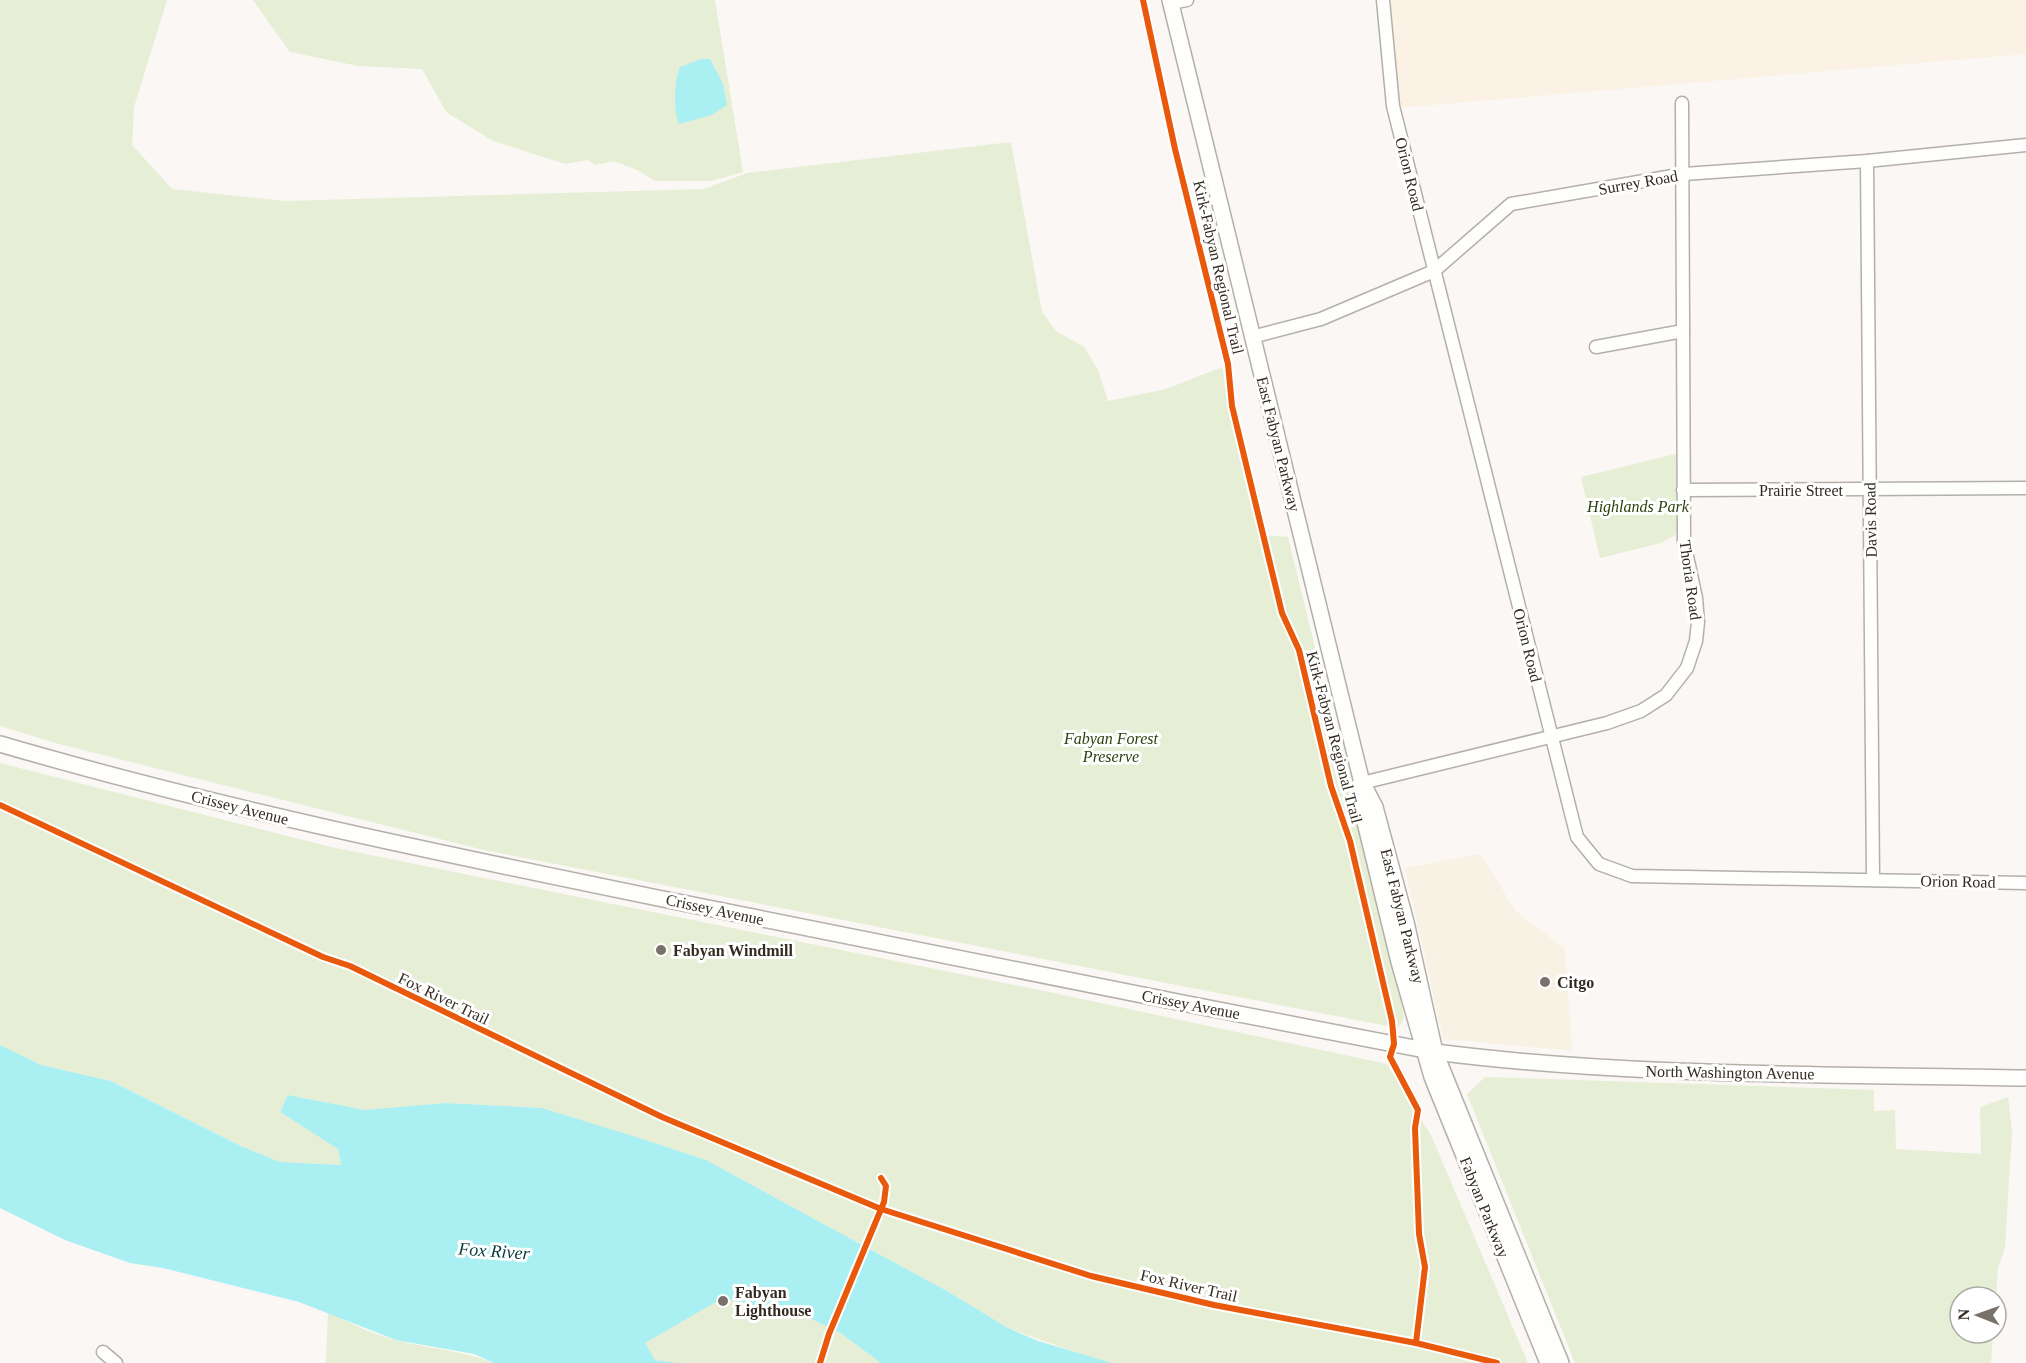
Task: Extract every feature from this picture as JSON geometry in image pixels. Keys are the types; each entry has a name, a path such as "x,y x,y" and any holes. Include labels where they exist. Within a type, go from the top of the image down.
{"main road":[{"name":"East Fabyan Parkway","path":"1171,1 1362,783 1375,807 1406,922 1429,1051"},
{"name":"Crissey Avenue","path":"0,744 87,769 338,832 857,939 1429,1051"},
{"name":"North Washington Avenue","path":"1429,1051 1507,1061 1636,1071 2026,1078"},
{"name":"Fabyan Parkway","path":"1429,1051 1490,1204 1548,1363"},
{"name":"Fabyan Parkway","path":"1490,1204 1561,1363"}],"street":[{"path":"1171,1 1187,0"},
{"name":"Orion Road","path":"1383,0 1393,106 1577,837 1599,864 1632,876 2026,883"},
{"name":"Thoria Road","path":"1362,783 1551,737 1641,711 1666,695 1687,668 1696,641 1698,622 1684,542 1682,103"},
{"name":"Surrey Road","path":"1252,337 1321,319 1434,271 1511,204 1684,174 1867,161 2026,145"},
{"name":"Davis Road","path":"1867,161 1873,880"},
{"path":"1596,347 1683,331"},
{"name":"Prairie Street","path":"1683,490 2026,488"},
{"path":"104,1352 116,1363"}],"shaded area":[{"path":"1388,0 2026,0 2026,54 1398,108"},
{"path":"1480,854 1516,911 1565,949 1572,1051 1443,1039 1405,868"}],"green space":[{"name":"Fabyan Forest Preserve","path":"0,0 167,0 134,107 132,145 172,189 285,201 704,189 747,173 1011,142 1042,312 1056,331 1084,347 1098,370 1108,401 1166,389 1222,367 1263,535 1288,537 1402,1004 1404,1018 1398,1028 484,850 59,744 0,726"},
{"path":"253,0 715,0 743,172 711,181 655,181 637,170 614,161 595,165 588,160 565,164 493,141 446,112 422,69 358,66 290,52"},
{"name":"Highlands Park","path":"1679,453 1679,533 1661,543 1600,558 1581,477"},
{"path":"0,763 331,847 1049,992 1387,1064 1431,1135 1528,1363 1112,1363 1097,1360 1008,1328 947,1291 706,1160 542,1108 445,1103 365,1110 289,1095 280,1112 338,1149 341,1165 280,1162 241,1146 111,1081 41,1065 0,1045"},
{"path":"1485,1077 1874,1090 1874,1111 1895,1110 1896,1149 1981,1154 1980,1107 2008,1097 2012,1131 2005,1248 1998,1267 1997,1285 1948,1285 1948,1345 1992,1345 1991,1363 1575,1363 1467,1094"},
{"path":"723,1298 809,1318 839,1332 881,1363 677,1363 655,1360 644,1343"},
{"path":"328,1312 387,1338 470,1355 494,1363 326,1363"}],"water":[{"path":"701,59 710,59 723,84 727,105 712,115 679,124 675,96 680,67"},
{"name":"Fox River","path":"0,1045 41,1065 111,1081 241,1146 280,1162 341,1165 338,1149 280,1112 288,1095 365,1110 445,1103 542,1108 706,1160 947,1291 1008,1328 1038,1341 1112,1363 881,1363 839,1332 809,1318 723,1298 645,1343 655,1360 677,1363 494,1363 474,1354 396,1340 299,1302 163,1268 130,1263 65,1240 0,1208"}],"cycle path":[{"name":"Kirk-Fabyan Regional Trail","path":"1143,0 1175,149 1228,364 1232,406 1282,613 1299,650 1331,786 1350,841 1392,1021 1394,1044 1390,1057 1418,1110 1415,1128 1419,1234 1425,1267 1416,1343"},
{"name":"Fox River Trail","path":"0,805 323,957 350,966 662,1117 881,1209 1091,1276 1214,1305 1416,1343 1497,1363"},
{"path":"820,1363 829,1334 884,1202 886,1186 881,1178"}],"place":[{"name":"Fabyan Windmill","path":"661,950"},
{"name":"Citgo","path":"1545,982"},
{"name":"Fabyan Lighthouse","path":"723,1301"}]}
